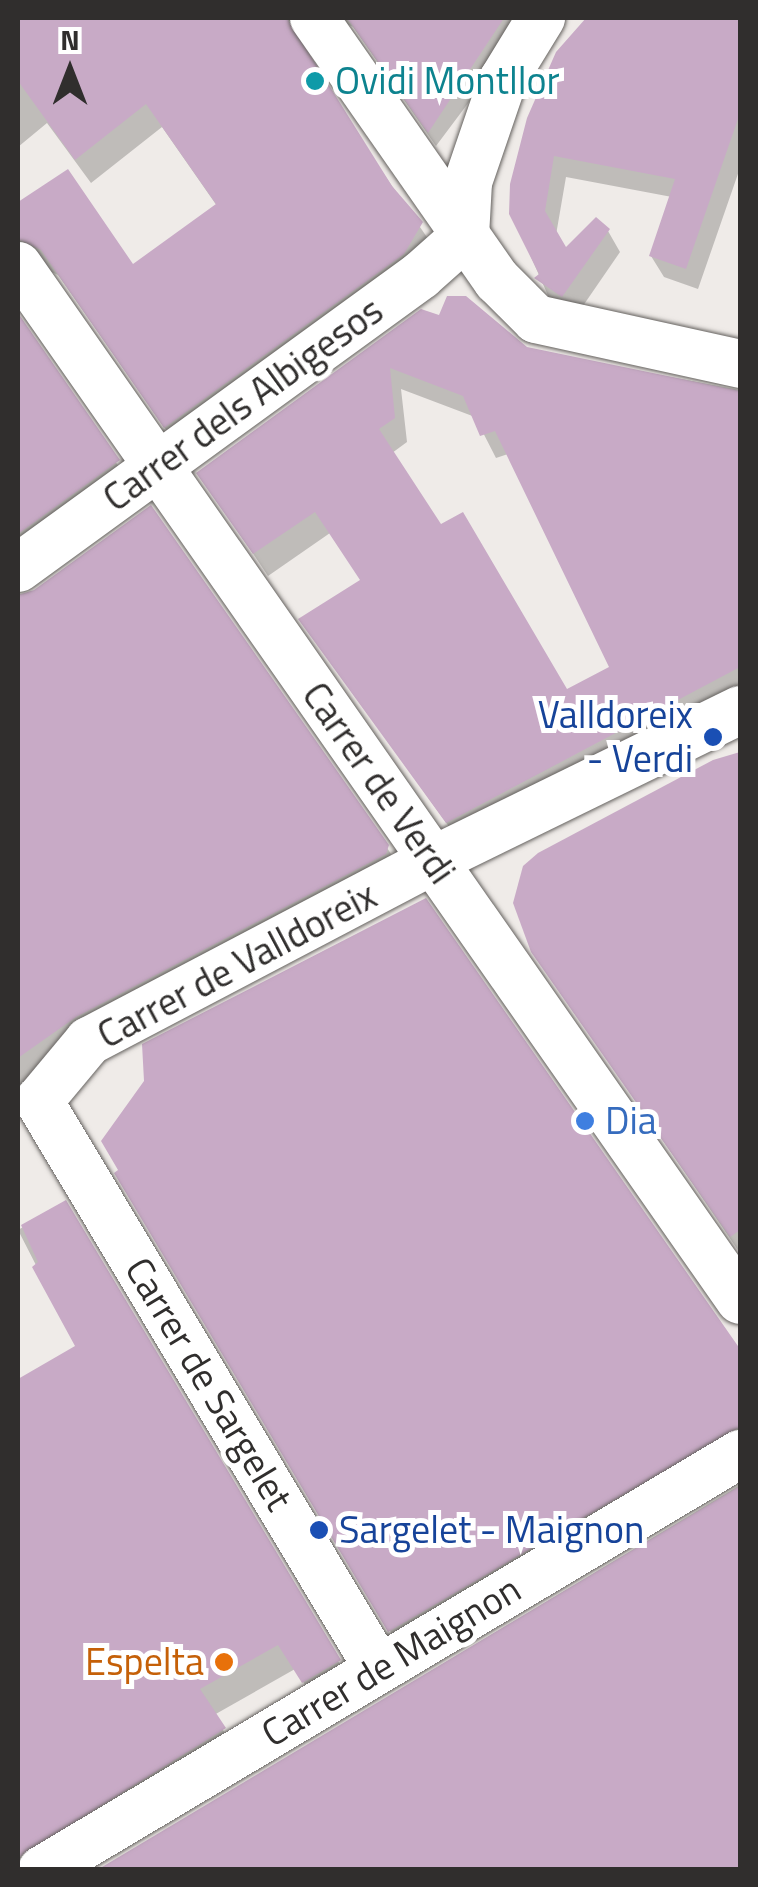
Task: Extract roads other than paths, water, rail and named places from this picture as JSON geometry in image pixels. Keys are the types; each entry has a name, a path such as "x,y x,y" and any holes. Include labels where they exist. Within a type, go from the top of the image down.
{"street":[{"path":"314,18 465,236 536,319 740,364"},
{"path":"465,236 472,170 504,80 541,18"},
{"name":"Carrer dels Albigesos","path":"18,568 421,275 465,236"},
{"name":"Carrer de Verdi","path":"18,266 740,1300"},
{"name":"Carrer de Valldoreix","path":"39,1101 89,1041 434,860 731,715"},
{"name":"Carrer de Sargelet","path":"39,1101 378,1668"},
{"name":"Carrer de Maignon","path":"42,1870 740,1454"}],"place":[{"name":"Ovidi Montllor","path":"315,81"},
{"name":"Valldoreix - Verdi","path":"713,737"},
{"name":"Dia","path":"585,1121"},
{"name":"Sargelet - Maignon","path":"319,1530"},
{"name":"Espelta","path":"224,1662"}]}
